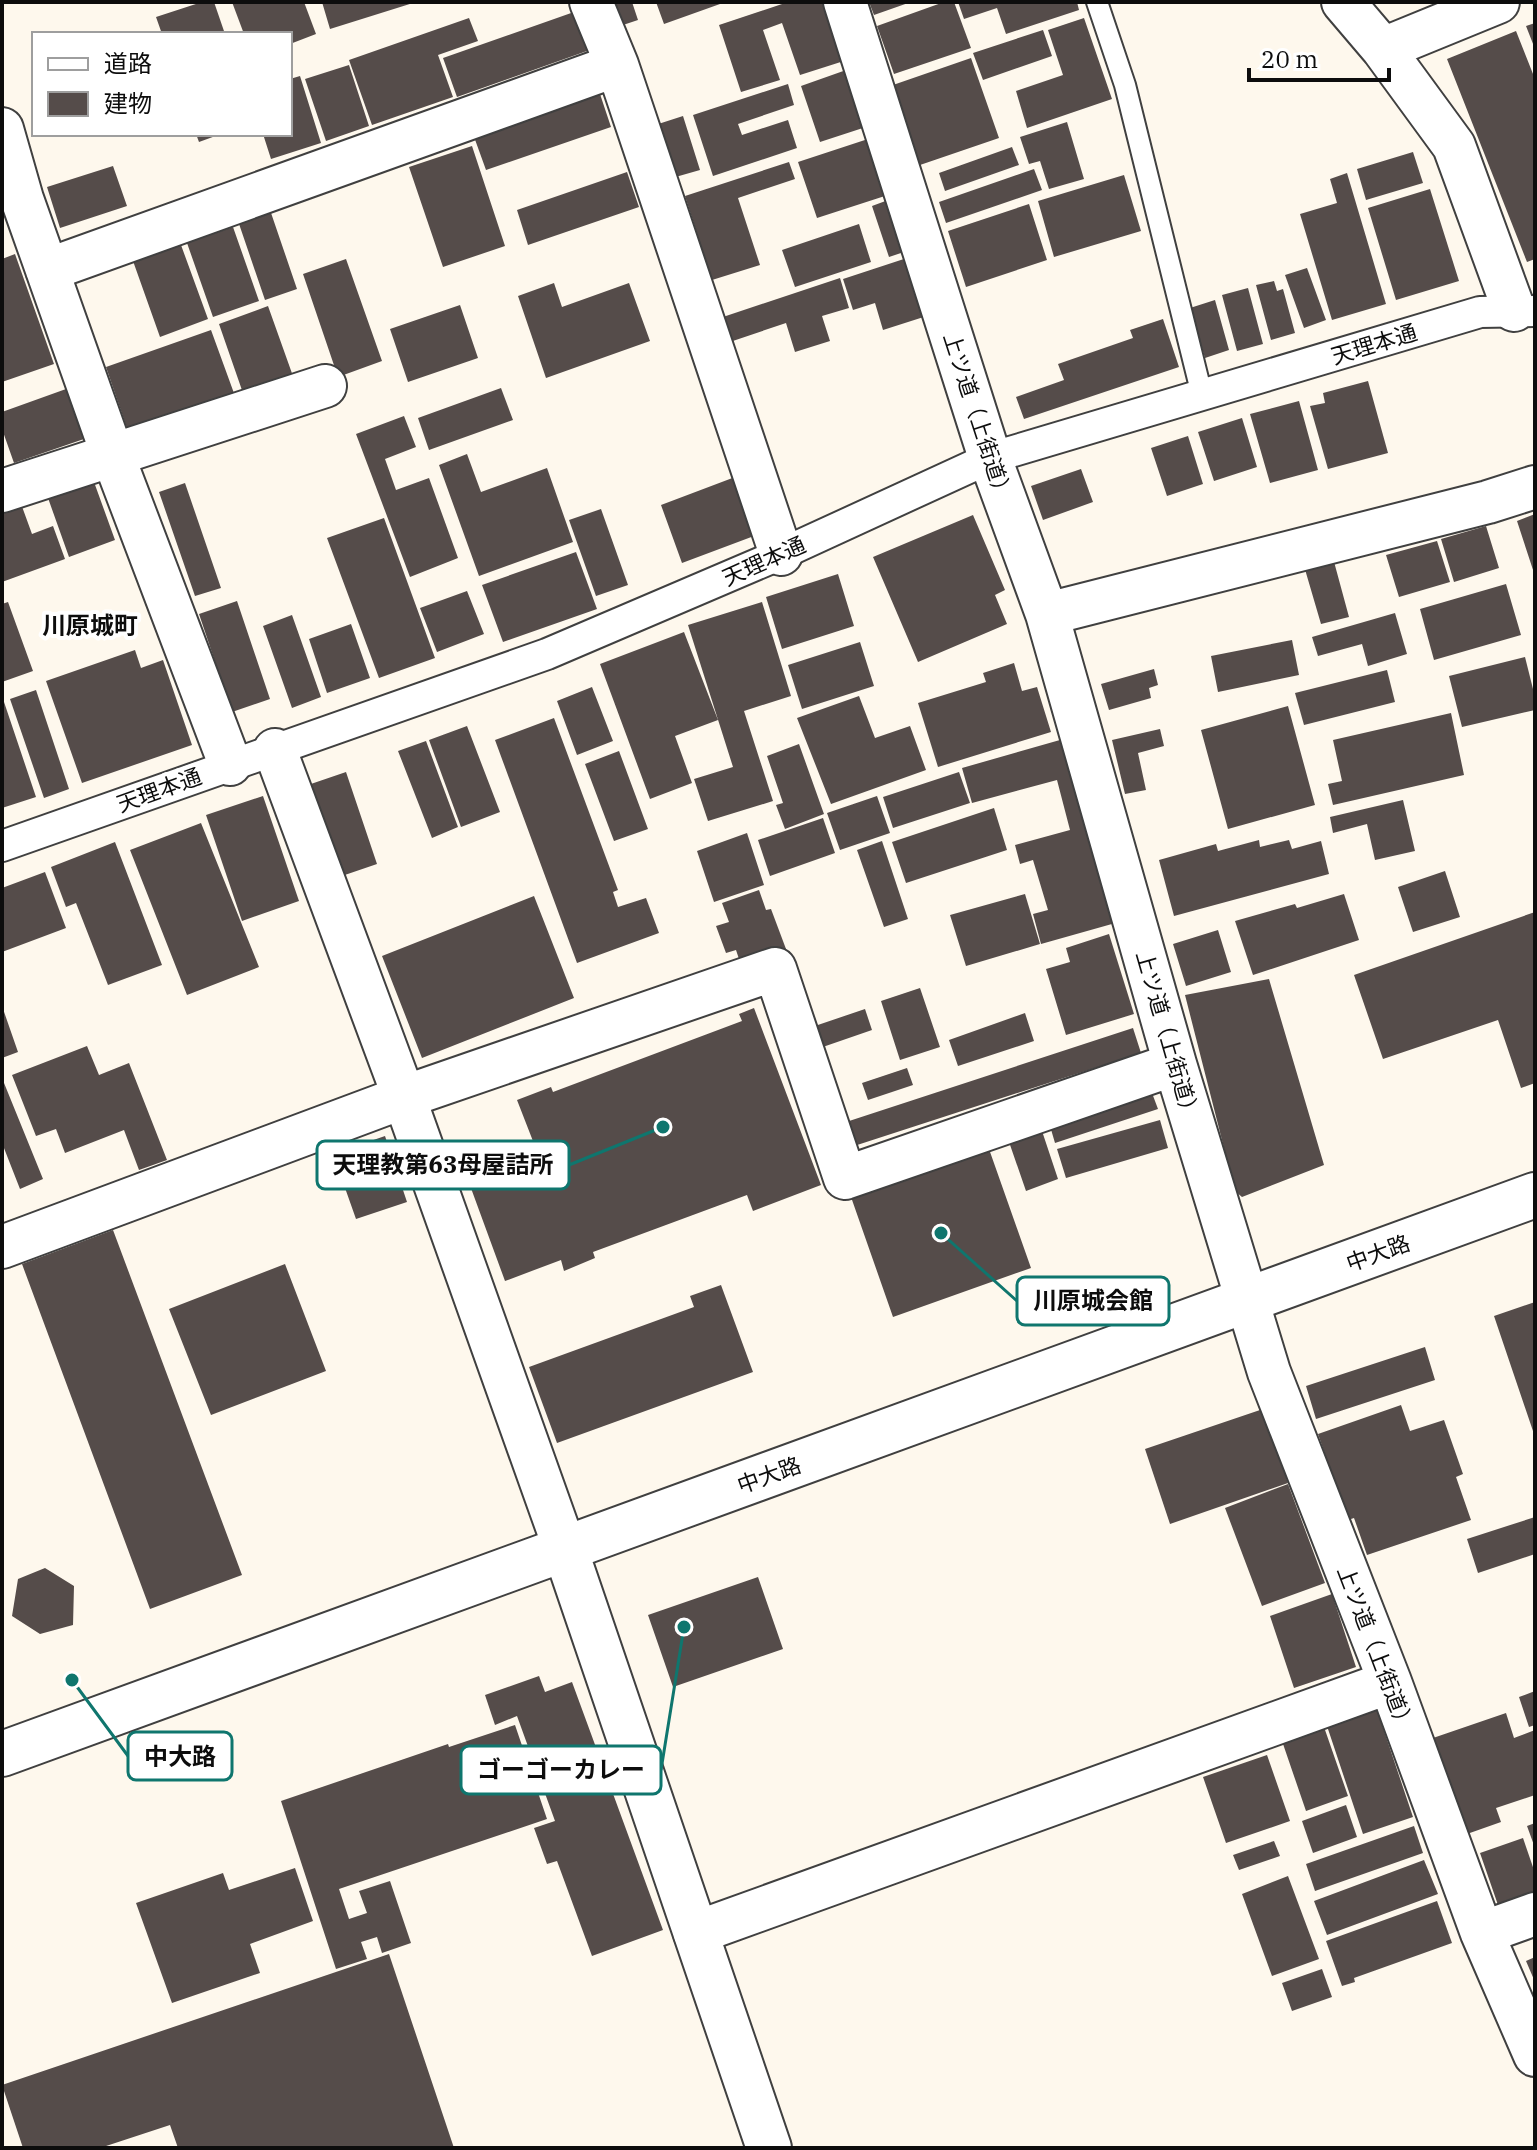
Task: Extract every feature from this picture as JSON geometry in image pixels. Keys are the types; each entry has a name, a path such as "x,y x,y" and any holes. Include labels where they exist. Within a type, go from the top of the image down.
{"street":[{"path":"591,2 617,65 781,554"},
{"name":"上ツ道（上街道）","path":"845,2 990,458 1047,614 1175,1064 1269,1372 1390,1682 1482,1933 1535,2055"},
{"path":"1343,2 1383,49 1454,146 1524,310"},
{"path":"1383,49 1488,4"},
{"path":"47,270 617,65"},
{"path":"2,129 12,202 47,270 113,456 230,764"},
{"name":"天理本通","path":"2,846 547,654 781,554 990,458 1480,312 1524,310"},
{"path":"2,491 325,386"},
{"path":"1047,614 1488,502 1535,487"},
{"path":"275,750 404,1097 565,1549 769,2148"},
{"path":"2,1247 404,1097 775,969 845,1178 1175,1064"},
{"name":"中大路","path":"2,1754 1535,1195"},
{"path":"695,1933 1390,1682"},
{"path":"1482,1933 1535,1914"}],"lane":[{"path":"1097,2 1125,85 1202,395"}],"building":[{"path":"202,2 214,2 224,32 161,32 156,17"},
{"path":"232,2 304,2 316,34 292,43 292,32 243,32"},
{"path":"322,2 413,2 413,3 330,29"},
{"path":"599,2 632,2 638,20 608,30"},
{"path":"656,2 719,2 720,4 664,24"},
{"path":"788,2 827,2 847,60 800,75 782,23 763,30 780,80 741,92 719,25"},
{"path":"869,2 911,2 874,15"},
{"path":"944,2 954,2 971,48 894,74 877,26"},
{"path":"958,2 1077,2 1079,10 1006,34 997,8 964,19"},
{"path":"574,12 587,51 457,97 443,58"},
{"path":"469,18 478,41 438,55 453,97 372,125 349,60"},
{"path":"1084,18 1112,99 1027,128 1016,91 1063,75 1048,30"},
{"path":"1535,23 1535,49 1526,26"},
{"path":"1043,30 1052,56 983,80 973,53"},
{"path":"1516,31 1535,79 1535,259 1527,262 1447,59"},
{"path":"971,58 999,138 920,165 893,85"},
{"path":"349,65 369,126 326,141 305,79"},
{"path":"849,69 869,126 820,142 801,86"},
{"path":"300,76 321,143 271,159 264,136 292,136 292,78"},
{"path":"788,84 794,105 738,124 742,135 788,120 797,148 713,176 693,115"},
{"path":"599,91 611,127 486,170 473,134"},
{"path":"683,116 700,170 665,180 649,127"},
{"path":"1067,122 1084,179 1049,189 1040,161 1029,164 1020,137"},
{"path":"197,136 216,136 199,142"},
{"path":"871,138 891,194 817,218 798,162"},
{"path":"472,146 505,246 443,267 409,167"},
{"path":"1012,147 1019,165 945,191 939,173"},
{"path":"1413,152 1423,183 1366,200 1357,169"},
{"path":"789,162 795,179 738,198 760,265 712,280 685,196"},
{"path":"113,166 127,206 60,228 47,187"},
{"path":"1034,169 1042,190 946,223 939,202"},
{"path":"627,172 639,207 528,245 517,210"},
{"path":"1347,173 1386,304 1332,320 1300,214 1337,203 1330,179"},
{"path":"1124,175 1141,231 1054,257 1038,201"},
{"path":"1430,189 1459,281 1396,300 1368,208"},
{"path":"899,196 916,248 889,257 872,206"},
{"path":"1029,204 1047,260 966,287 948,231"},
{"path":"269,207 297,289 265,300 237,218"},
{"path":"859,224 871,262 795,287 782,250"},
{"path":"233,227 259,301 213,317 187,243"},
{"path":"181,245 208,319 160,337 133,261"},
{"path":"15,254 54,364 2,382 2,259"},
{"path":"913,256 933,314 883,330 875,303 853,310 843,279"},
{"path":"346,259 382,361 338,377 303,274"},
{"path":"1307,268 1326,320 1304,328 1285,275"},
{"path":"840,278 849,308 822,316 830,341 795,352 786,323 715,347 708,322"},
{"path":"1274,281 1277,291 1283,289 1295,333 1271,340 1256,285"},
{"path":"554,283 562,307 629,283 650,341 546,378 518,296"},
{"path":"1248,288 1263,344 1237,351 1222,295"},
{"path":"1215,300 1229,350 1205,358 1190,308"},
{"path":"460,305 478,358 408,382 390,329"},
{"path":"268,306 294,379 244,396 219,324"},
{"path":"1163,319 1179,367 1024,419 1016,397 1064,380 1058,364 1133,338 1130,330"},
{"path":"211,330 235,396 129,434 106,367"},
{"path":"1368,381 1388,453 1328,469 1310,406 1325,403 1323,393"},
{"path":"501,388 513,420 429,450 418,418"},
{"path":"66,389 84,439 14,463 2,429 2,412"},
{"path":"1299,401 1318,470 1270,483 1250,414"},
{"path":"404,416 416,447 385,459 396,490 429,478 458,558 410,577 356,434"},
{"path":"1242,418 1257,467 1214,481 1198,432"},
{"path":"1188,436 1203,484 1167,496 1151,448"},
{"path":"467,454 481,492 547,468 573,542 479,576 439,465"},
{"path":"1081,469 1093,502 1043,520 1031,486"},
{"path":"743,474 765,532 682,563 661,505"},
{"path":"94,482 115,540 69,557 48,498"},
{"path":"185,483 221,588 195,596 159,492"},
{"path":"20,501 32,534 53,526 65,559 2,582 2,508"},
{"path":"601,509 628,585 596,596 569,520"},
{"path":"1535,514 1535,573 1534,573 1517,521"},
{"path":"973,515 1005,590 995,595 1007,624 918,662 873,557"},
{"path":"384,518 435,658 379,678 327,538"},
{"path":"1486,526 1499,568 1454,582 1441,539"},
{"path":"1437,541 1450,582 1399,597 1386,555"},
{"path":"576,552 597,609 503,642 482,585"},
{"path":"1333,558 1349,617 1321,624 1304,566"},
{"path":"838,574 854,626 782,649 766,597"},
{"path":"1506,584 1521,635 1434,660 1420,609"},
{"path":"467,591 484,634 437,652 420,608"},
{"path":"237,601 270,699 232,712 199,614"},
{"path":"8,602 33,671 2,682 2,604"},
{"path":"762,602 791,696 744,711 773,801 708,821 694,779 733,767 688,625"},
{"path":"1395,613 1407,654 1368,666 1362,644 1318,656 1312,637"},
{"path":"292,615 321,697 292,708 263,626"},
{"path":"351,624 370,678 327,693 309,639"},
{"path":"684,632 718,720 675,736 692,783 650,799 600,664"},
{"path":"1292,640 1299,675 1218,692 1211,656"},
{"path":"860,642 874,686 802,709 788,665"},
{"path":"135,650 141,668 163,660 192,745 82,783 46,681"},
{"path":"1525,657 1535,697 1535,710 1462,727 1449,676"},
{"path":"1014,663 1022,691 1037,687 1051,732 938,767 918,703 986,682 983,673"},
{"path":"1154,669 1158,685 1149,688 1151,698 1109,710 1101,684"},
{"path":"1387,670 1395,702 1304,725 1295,693"},
{"path":"592,687 613,741 577,755 557,701"},
{"path":"36,690 69,789 44,798 10,699"},
{"path":"2,696 36,797 2,808"},
{"path":"859,696 875,738 910,726 926,770 831,804 797,718"},
{"path":"1288,706 1315,805 1228,829 1201,730"},
{"path":"1451,713 1464,775 1333,805 1328,784 1342,781 1333,740"},
{"path":"554,718 618,890 613,892 618,907 646,898 659,933 577,963 495,740"},
{"path":"467,726 500,812 461,827 429,740"},
{"path":"1160,729 1164,746 1138,753 1146,790 1125,794 1112,740"},
{"path":"1067,738 1119,922 1041,944 1033,914 1048,910 1033,860 1020,864 1015,845 1070,830 1057,780 972,803 962,768"},
{"path":"426,741 458,827 432,838 398,751"},
{"path":"799,744 824,814 785,829 776,805 783,803 767,756"},
{"path":"619,751 648,829 614,841 585,764"},
{"path":"346,772 377,864 336,878 305,786"},
{"path":"959,772 970,803 893,828 883,797"},
{"path":"263,796 299,901 242,921 206,815"},
{"path":"877,796 890,833 840,850 827,813"},
{"path":"1403,800 1415,851 1375,860 1367,824 1333,833 1330,817"},
{"path":"994,808 1007,850 906,883 892,842"},
{"path":"823,818 835,853 770,876 758,840"},
{"path":"201,823 259,967 187,995 130,850"},
{"path":"747,833 764,885 714,902 697,851"},
{"path":"1259,840 1260,847 1289,840 1292,849 1321,841 1329,874 1174,916 1159,860 1216,844 1218,851"},
{"path":"882,841 908,919 884,927 857,850"},
{"path":"115,842 162,965 108,985 76,903 66,907 51,867"},
{"path":"1445,871 1460,917 1413,932 1398,887"},
{"path":"45,872 66,928 2,952 2,888"},
{"path":"759,890 766,910 771,909 786,949 741,965 736,950 726,953 716,926 729,922 722,903"},
{"path":"1025,894 1040,944 966,966 950,915"},
{"path":"1344,894 1359,940 1253,975 1235,921"},
{"path":"534,896 574,998 422,1058 382,956"},
{"path":"1535,912 1535,1083 1521,1088 1498,1020 1383,1059 1354,975"},
{"path":"1218,930 1231,972 1186,986 1173,944"},
{"path":"1109,934 1134,1014 1066,1035 1046,969 1070,962 1066,948"},
{"path":"1269,979 1324,1165 1242,1197 1235,1191 1185,995"},
{"path":"920,988 940,1047 900,1060 881,1001"},
{"path":"2,1006 18,1052 2,1058"},
{"path":"754,1008 821,1185 753,1211 747,1195 593,1252 595,1258 564,1271 561,1260 505,1281 468,1180 538,1154 517,1100 551,1087 553,1092 742,1021 739,1014"},
{"path":"865,1009 872,1030 817,1049 809,1028"},
{"path":"1025,1013 1034,1041 958,1066 949,1040"},
{"path":"1133,1028 1141,1053 851,1147 843,1123"},
{"path":"87,1046 99,1075 129,1063 167,1160 139,1170 124,1130 65,1153 56,1129 36,1136 12,1075"},
{"path":"907,1068 913,1085 868,1100 862,1083"},
{"path":"2,1078 43,1179 20,1189 2,1143"},
{"path":"1152,1093 1158,1109 1055,1143 1050,1126"},
{"path":"1160,1120 1168,1148 1066,1178 1057,1149"},
{"path":"1041,1128 1058,1179 1026,1191 1008,1139"},
{"path":"385,1136 407,1202 356,1219 333,1154"},
{"path":"989,1149 1031,1268 893,1317 851,1197"},
{"path":"113,1230 242,1575 150,1609 22,1264"},
{"path":"285,1264 326,1371 211,1415 169,1309"},
{"path":"721,1285 753,1372 557,1443 529,1367 694,1307 690,1296"},
{"path":"1535,1302 1535,1434 1534,1434 1494,1316"},
{"path":"1425,1347 1435,1380 1316,1419 1306,1386"},
{"path":"1401,1405 1410,1431 1444,1420 1463,1474 1456,1477 1471,1520 1367,1555 1354,1518 1348,1520 1318,1434"},
{"path":"1263,1409 1288,1483 1170,1524 1145,1449"},
{"path":"1288,1484 1325,1583 1262,1606 1225,1508"},
{"path":"1535,1517 1535,1554 1478,1573 1467,1539"},
{"path":"45,1568 74,1586 73,1625 40,1634 12,1616 18,1579"},
{"path":"758,1577 783,1649 673,1687 648,1615"},
{"path":"1332,1594 1356,1667 1294,1688 1270,1616"},
{"path":"539,1676 545,1692 572,1682 663,1930 592,1956 557,1861 547,1864 534,1828 555,1821 517,1716 495,1725 485,1695"},
{"path":"1535,1691 1535,1725 1529,1727 1519,1697"},
{"path":"1377,1710 1413,1817 1363,1834 1327,1726"},
{"path":"1506,1713 1514,1738 1535,1730 1535,1795 1496,1808 1501,1822 1467,1834 1433,1738"},
{"path":"515,1725 547,1819 339,1889 349,1919 367,1913 359,1891 390,1881 411,1943 382,1953 377,1937 361,1942 367,1959 336,1969 281,1801 448,1744 449,1747"},
{"path":"1324,1727 1348,1796 1306,1811 1282,1741"},
{"path":"1267,1755 1290,1821 1226,1843 1203,1777"},
{"path":"1346,1805 1357,1837 1313,1853 1302,1821"},
{"path":"1535,1823 1535,1848 1527,1826"},
{"path":"1414,1826 1423,1853 1315,1891 1306,1864"},
{"path":"1523,1838 1535,1873 1535,1893 1498,1905 1480,1853"},
{"path":"1274,1841 1280,1856 1239,1870 1233,1855"},
{"path":"1424,1860 1438,1894 1327,1935 1314,1901"},
{"path":"295,1868 313,1921 250,1944 260,1973 172,2003 136,1903 223,1873 229,1890"},
{"path":"1288,1876 1319,1959 1272,1976 1242,1894"},
{"path":"1437,1901 1452,1943 1354,1978 1355,1982 1342,1986 1326,1941"},
{"path":"389,1954 454,2148 178,2148 170,2125 100,2148 23,2148 2,2085"},
{"path":"1535,1957 1535,1982 1526,1961"},
{"path":"1322,1969 1332,1997 1292,2011 1282,1983"}],"place":[{"name":"天理教第63母屋詰所","path":"663,1127"},
{"name":"川原城会館","path":"941,1233"},
{"name":"ゴーゴーカレー","path":"684,1627"},
{"name":"中大路","path":"72,1680"}],"district":[{"name":"川原城町","path":"90,626"}]}
